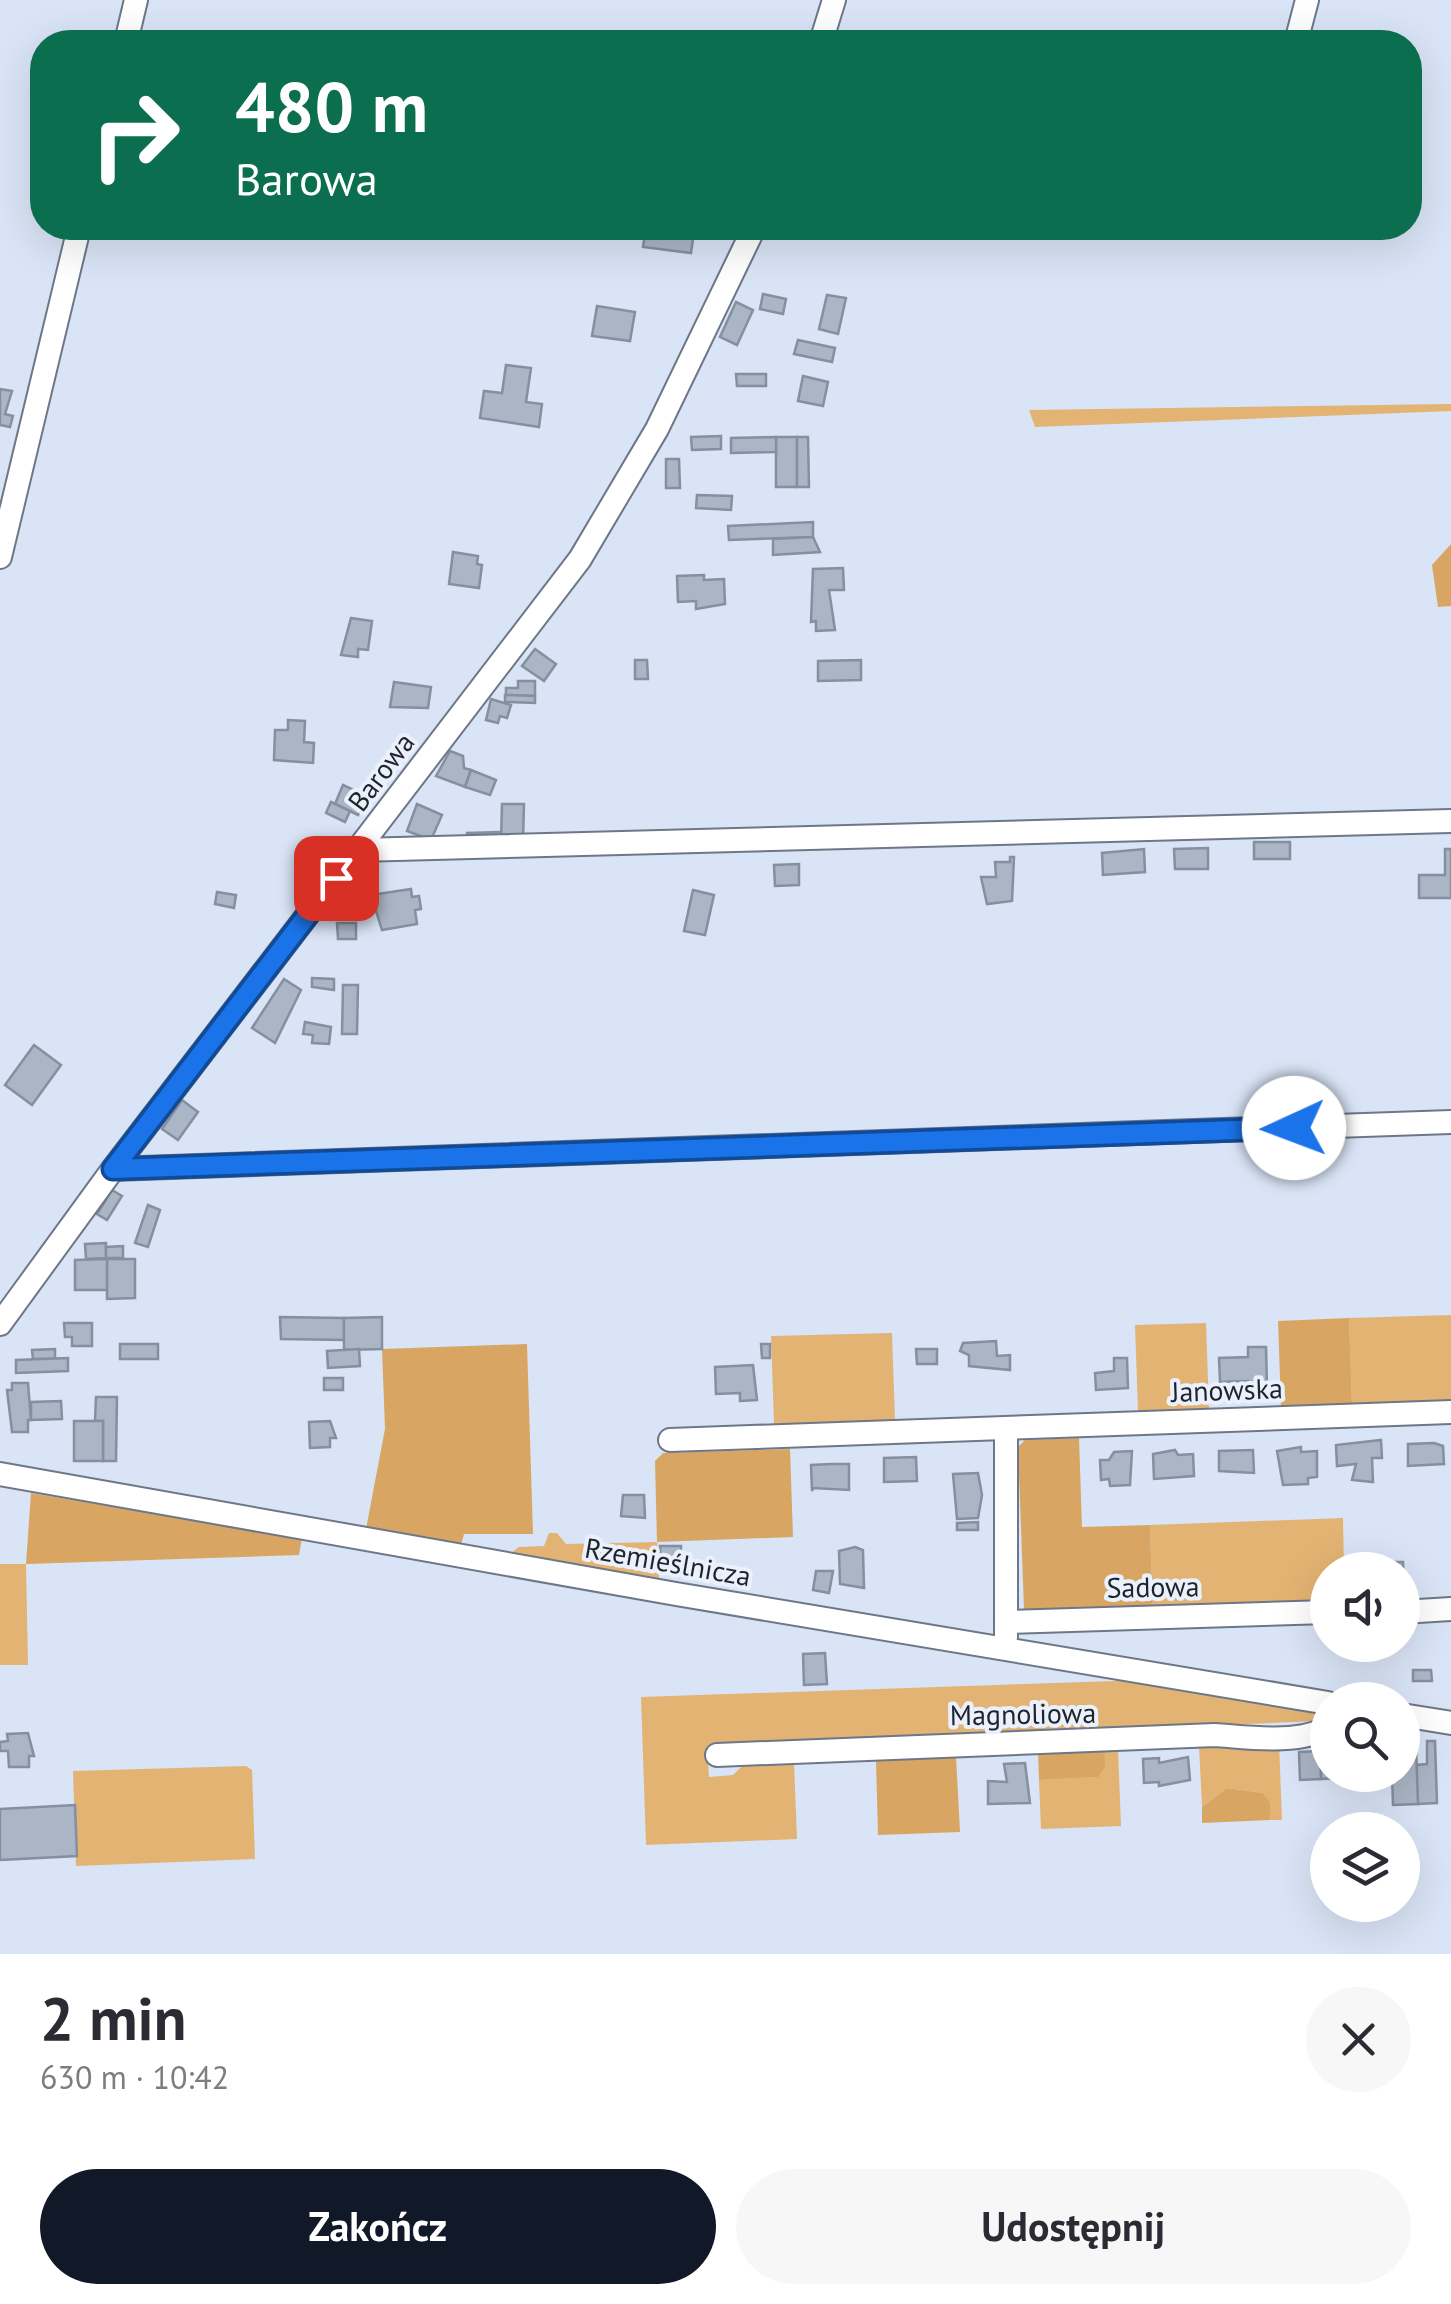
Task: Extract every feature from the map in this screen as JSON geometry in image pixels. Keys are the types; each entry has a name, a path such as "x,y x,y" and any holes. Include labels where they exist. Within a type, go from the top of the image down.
{"street":[{"path":"129,30 136,0"},
{"path":"825,30 834,0"},
{"path":"1299,30 1307,0"},
{"path":"0,556 76,240"},
{"name":"Barowa","path":"0,1324 113,1169 580,559 657,428 747,240"},
{"path":"359,850 1451,821"},
{"path":"113,1169 1451,1122"},
{"name":"Janowska","path":"670,1440 1006,1431 1451,1412"},
{"path":"1006,1431 1006,1649"},
{"name":"Rzemieślnicza","path":"0,1474 1310,1700"},
{"path":"1420,1611 1451,1609"},
{"name":"Sadowa","path":"1007,1622 1310,1613"},
{"path":"1420,1718 1451,1723"},
{"name":"Magnoliowa","path":"717,1756 1215,1734 1256,1737 1310,1734"}],"shaded area":[{"path":"1451,404 1451,411 1035,427 1029,410"},
{"path":"1451,544 1451,606 1438,607 1432,565"},
{"path":"1451,1315 1451,1400 1352,1403 1349,1318"},
{"path":"1349,1318 1352,1403 1281,1406 1278,1321"},
{"path":"1206,1323 1209,1409 1138,1411 1135,1325"},
{"path":"892,1333 895,1420 774,1424 771,1336"},
{"path":"527,1344 533,1534 464,1534 461,1545 366,1529 385,1429 382,1349"},
{"path":"1079,1438 1082,1527 1150,1525 1153,1611 1031,1615 1024,1609 1018,1447 1025,1440"},
{"path":"790,1449 793,1537 657,1542 655,1461 663,1453"},
{"path":"31,1493 302,1538 299,1555 26,1564"},
{"path":"1343,1518 1344,1552 1310,1552 1310,1606 1153,1611 1150,1525"},
{"path":"549,1533 557,1533 566,1544 657,1542 659,1578 511,1553 519,1547 544,1546"},
{"path":"0,1564 26,1564 28,1665 0,1665"},
{"path":"1145,1680 1310,1707 1310,1721 707,1746 709,1777 733,1775 743,1765 794,1763 797,1839 646,1845 641,1697"},
{"path":"1279,1743 1282,1820 1270,1820 1270,1802 1263,1793 1227,1788 1202,1807 1199,1745"},
{"path":"1118,1749 1121,1826 1041,1829 1039,1780 1097,1777 1104,1750"},
{"path":"1104,1750 1105,1767 1098,1777 1039,1780 1038,1752"},
{"path":"956,1756 960,1832 878,1835 876,1760"},
{"path":"246,1766 252,1770 255,1859 76,1866 73,1771"},
{"path":"1227,1788 1263,1793 1270,1802 1270,1820 1202,1823 1202,1807"}],"building":[{"path":"644,240 693,240 691,253 643,247"},
{"path":"763,294 786,299 783,314 760,309"},
{"path":"827,295 846,298 838,334 819,329"},
{"path":"736,302 753,310 737,345 720,337"},
{"path":"597,306 635,312 630,341 592,336"},
{"path":"798,340 835,348 832,362 794,354"},
{"path":"506,365 531,368 526,402 542,404 539,427 480,418 484,391 502,393"},
{"path":"736,374 766,374 766,386 737,386"},
{"path":"803,376 828,382 823,406 798,401"},
{"path":"0,389 12,391 5,414 13,416 10,427 0,425"},
{"path":"721,436 721,449 692,450 691,437"},
{"path":"776,437 797,437 797,487 776,487"},
{"path":"776,437 776,452 731,453 731,438"},
{"path":"797,437 808,437 809,487 797,487"},
{"path":"666,459 679,459 680,488 666,488"},
{"path":"697,495 732,496 731,510 696,508"},
{"path":"813,522 813,537 729,540 728,526"},
{"path":"813,537 820,552 773,555 773,539"},
{"path":"453,552 478,556 477,564 482,565 479,588 449,584"},
{"path":"843,568 844,590 829,590 835,630 816,631 816,621 811,622 813,569"},
{"path":"704,575 704,580 724,579 725,604 696,609 696,601 678,602 677,576"},
{"path":"351,618 372,621 368,650 358,649 358,657 341,655"},
{"path":"535,649 556,664 544,681 522,666"},
{"path":"635,660 647,660 648,679 635,679"},
{"path":"861,660 861,680 818,681 818,661"},
{"path":"518,681 535,681 535,696 506,695 506,688 518,688"},
{"path":"394,682 431,687 428,708 390,707"},
{"path":"505,695 535,696 535,703 505,702"},
{"path":"491,699 511,705 507,718 500,716 498,723 486,720"},
{"path":"288,720 305,721 304,742 314,743 313,763 274,760 275,730 288,730"},
{"path":"450,751 463,756 464,768 471,770 465,787 436,776"},
{"path":"471,770 496,780 490,795 465,787"},
{"path":"343,785 367,796 358,815 335,804"},
{"path":"331,802 350,811 345,822 326,813"},
{"path":"417,804 442,815 431,840 407,831"},
{"path":"502,804 524,804 523,841 501,841"},
{"path":"501,832 501,841 467,842 467,833"},
{"path":"1254,842 1290,842 1290,859 1254,859"},
{"path":"1208,848 1208,869 1175,869 1174,849"},
{"path":"1144,849 1145,872 1103,875 1102,853"},
{"path":"1445,849 1451,849 1451,898 1419,898 1419,875 1445,875"},
{"path":"1010,857 1014,857 1012,901 987,904 981,877 996,877 995,862 1010,862"},
{"path":"799,864 799,885 775,886 774,865"},
{"path":"411,889 412,897 419,896 417,924 382,930 371,895"},
{"path":"693,890 714,895 705,935 684,931"},
{"path":"217,892 236,895 234,908 215,904"},
{"path":"337,923 356,923 356,939 338,939"},
{"path":"312,978 334,979 334,990 312,987"},
{"path":"284,979 301,990 275,1043 252,1028"},
{"path":"343,985 358,985 357,1034 342,1034"},
{"path":"305,1022 331,1027 329,1044 312,1043 313,1035 303,1034"},
{"path":"34,1045 61,1065 32,1105 5,1085"},
{"path":"182,1100 198,1112 178,1140 162,1129"},
{"path":"112,1190 122,1196 107,1220 97,1214"},
{"path":"148,1205 160,1210 148,1247 135,1243"},
{"path":"106,1243 106,1258 86,1259 85,1244"},
{"path":"123,1246 123,1258 106,1258 106,1247"},
{"path":"107,1259 135,1259 135,1298 107,1299"},
{"path":"107,1259 107,1290 75,1290 75,1260"},
{"path":"280,1317 344,1318 344,1340 281,1339"},
{"path":"382,1317 382,1349 344,1350 344,1318"},
{"path":"64,1323 92,1323 92,1346 72,1346 72,1337 65,1337"},
{"path":"996,1341 997,1356 1010,1355 1010,1370 969,1366 969,1355 960,1351 963,1343"},
{"path":"120,1344 158,1344 158,1359 120,1359"},
{"path":"761,1344 770,1344 770,1358 762,1358"},
{"path":"1248,1347 1266,1347 1267,1387 1248,1388 1248,1381 1220,1382 1219,1358 1248,1357"},
{"path":"55,1349 55,1359 33,1359 32,1350"},
{"path":"359,1349 360,1366 328,1368 327,1351"},
{"path":"916,1349 937,1349 937,1364 917,1364"},
{"path":"68,1358 68,1371 16,1373 16,1360"},
{"path":"1114,1358 1127,1358 1128,1388 1096,1390 1095,1373 1114,1371"},
{"path":"753,1365 757,1400 740,1401 740,1393 716,1394 715,1367"},
{"path":"324,1378 343,1378 343,1390 324,1390"},
{"path":"12,1383 28,1383 28,1432 12,1432 7,1390 12,1390"},
{"path":"96,1397 117,1397 116,1461 103,1461 103,1421 95,1421"},
{"path":"61,1401 62,1419 31,1420 31,1402"},
{"path":"74,1421 103,1421 103,1461 74,1461"},
{"path":"330,1421 336,1438 330,1438 330,1447 310,1448 309,1422"},
{"path":"1381,1440 1382,1458 1372,1458 1373,1482 1352,1480 1356,1464 1337,1466 1336,1445"},
{"path":"1408,1444 1443,1446 1444,1464 1408,1466"},
{"path":"1301,1447 1301,1452 1317,1451 1317,1477 1308,1478 1308,1484 1283,1485 1277,1451"},
{"path":"1175,1450 1178,1455 1193,1454 1194,1476 1154,1479 1153,1454"},
{"path":"1253,1450 1254,1473 1219,1471 1219,1451"},
{"path":"1132,1451 1130,1485 1110,1486 1109,1479 1101,1480 1100,1460 1109,1460 1114,1452"},
{"path":"916,1457 917,1481 884,1482 884,1458"},
{"path":"849,1464 849,1490 812,1491 811,1465"},
{"path":"978,1473 982,1495 978,1518 957,1519 953,1474"},
{"path":"623,1495 644,1495 645,1518 621,1516"},
{"path":"978,1522 978,1530 957,1530 957,1523"},
{"path":"660,1546 681,1546 681,1564 660,1563"},
{"path":"855,1547 863,1550 864,1588 840,1584 839,1551"},
{"path":"816,1571 833,1571 829,1593 813,1590"},
{"path":"825,1653 827,1684 804,1685 803,1654"},
{"path":"1413,1670 1431,1670 1432,1681 1413,1681"},
{"path":"28,1733 34,1756 29,1756 29,1767 9,1767 8,1751 0,1751 0,1742 8,1741 7,1734"},
{"path":"1427,1741 1435,1741 1437,1803 1418,1804 1420,1765 1427,1764"},
{"path":"1310,1751 1310,1780 1300,1780 1299,1752"},
{"path":"1188,1757 1190,1780 1159,1786 1159,1782 1144,1783 1143,1759 1159,1758 1159,1763"},
{"path":"1025,1763 1030,1803 988,1804 988,1781 1007,1782 1004,1764"},
{"path":"1393,1792 1418,1792 1418,1804 1393,1805"},
{"path":"75,1805 77,1856 0,1860 0,1809"}],"route":[{"path":"336,878 113,1169 1294,1128"}]}
